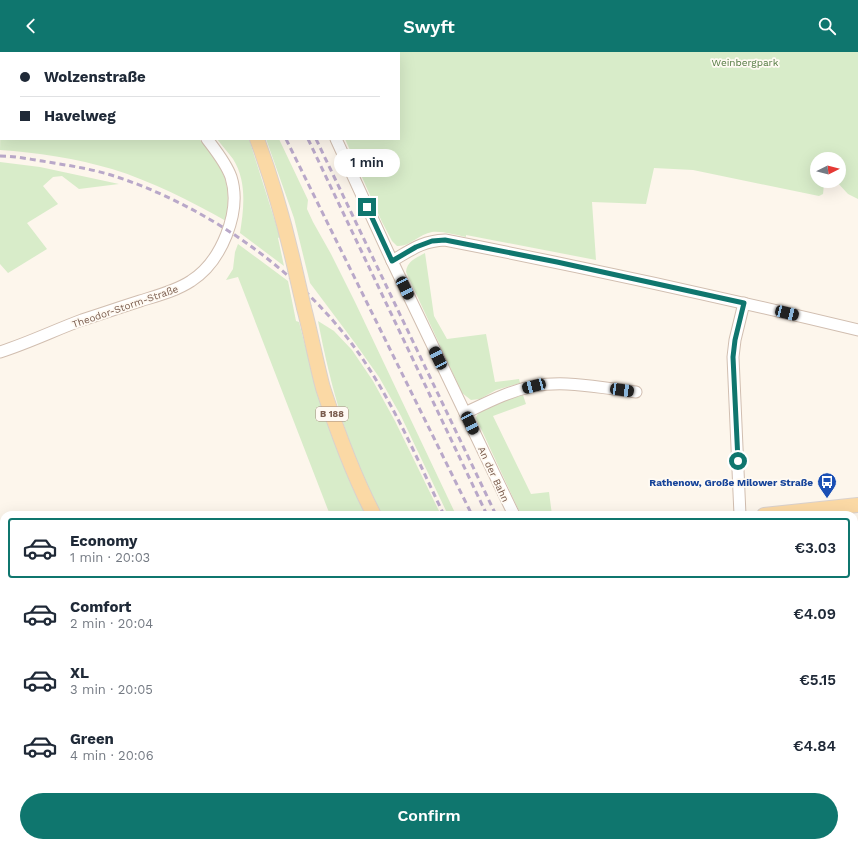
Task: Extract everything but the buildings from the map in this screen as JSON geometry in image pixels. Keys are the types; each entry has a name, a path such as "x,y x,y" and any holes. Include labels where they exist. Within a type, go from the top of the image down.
{"main road":[{"name":"B 188","path":"257,140 271,176 283,218 323,386 336,427 372,511"},
{"path":"802,511 858,505"}],"street":[{"name":"Theodor-Storm-Straße","path":"0,352 79,321 175,289 191,282 211,262 223,242 228,230 232,218 234,202 231,178 219,155 208,140"},
{"name":"An der Bahn","path":"336,140 392,261 512,511"},
{"path":"392,261 416,247 432,241 445,240 557,262 744,303 858,330"},
{"path":"740,511 733,357 735,340 744,303"},
{"path":"465,413 502,395 534,386 550,384 575,385 636,392"}],"green space":[{"name":"Weinbergpark","path":"400,52 858,52 858,199 848,194 842,188 846,188 846,152 810,152 810,188 824,188 823,194 819,196 693,170 654,168 646,204 592,202 596,260 466,235 466,237 440,232 427,233 402,246 397,246 392,241 345,140 400,140"},
{"path":"0,140 200,140 215,159 227,185 228,207 226,221 170,192 141,179 112,169 56,156 0,150"},
{"path":"218,140 249,140 280,237 278,238 284,266 240,233 243,214 243,195 241,176 233,159"},
{"path":"266,140 279,140 308,200 307,209 313,222 355,302 454,511 446,511 401,416 379,377 310,283 294,218"},
{"path":"0,162 40,167 119,184 79,189 62,176 53,177 43,186 58,204 27,223 47,249 8,273 0,264"},
{"path":"238,244 288,281 296,321 299,322 312,371 335,445 364,511 328,511 238,277 226,280 233,269 235,252"},
{"path":"425,253 434,316 447,339 486,334 495,382 519,379 520,383 496,390 480,399 471,400 462,393 406,272 410,262"},
{"path":"318,321 334,331 352,350 373,381 395,421 439,511 380,511 360,469 342,421"},
{"path":"523,395 526,404 493,416 531,494 549,492 551,511 519,511 476,418 483,409 504,400"}],"railway":[{"path":"286,140 470,511"},
{"path":"308,140 485,511"},
{"path":"316,140 494,511"},
{"path":"0,156 10,156 85,169 111,175 145,187 212,221 275,264 303,289 329,316 366,364 379,384 402,427 442,511"}],"place":[{"name":"Rathenow, Große Milower Straße","path":"827,499"}],"route":[{"path":"367,207 392,261 416,247 432,241 445,240 557,262 744,303 735,340 733,357 738,461"}]}
